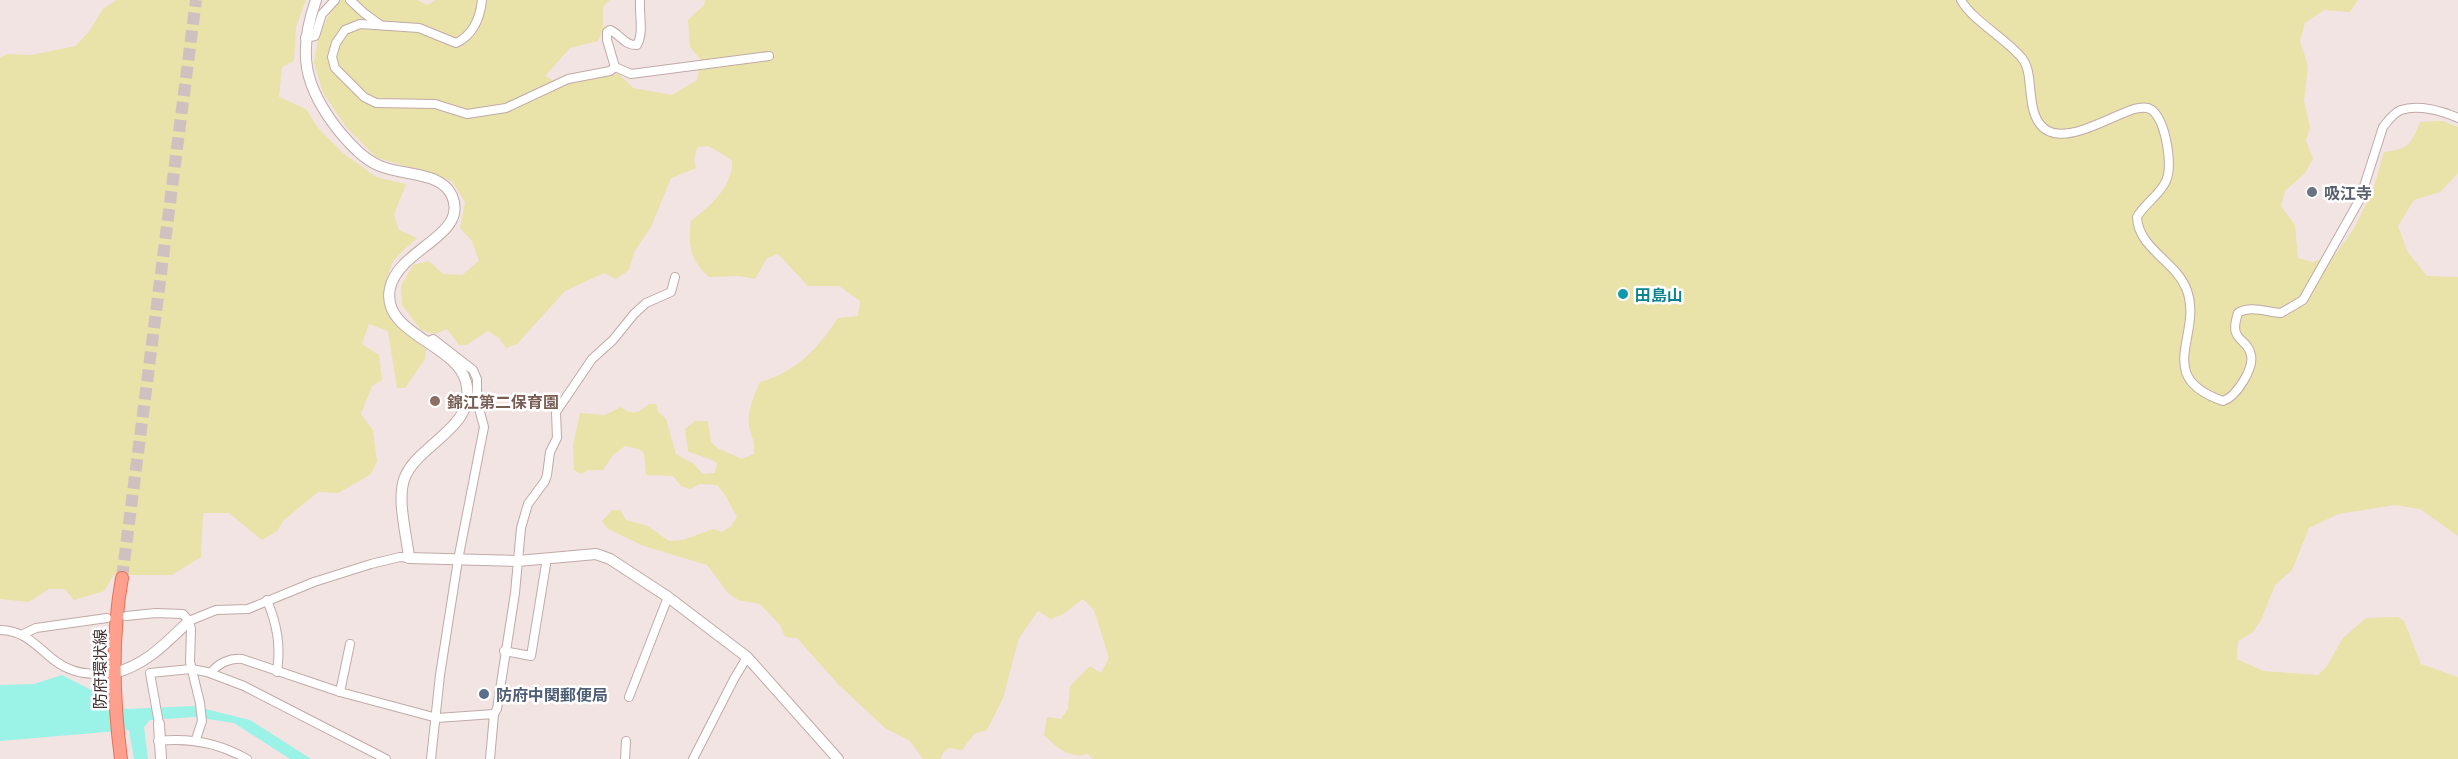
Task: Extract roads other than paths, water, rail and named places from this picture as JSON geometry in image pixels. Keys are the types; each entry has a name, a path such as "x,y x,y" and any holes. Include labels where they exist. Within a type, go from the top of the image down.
{"main road":[{"name":"防府環状線","path":"121,759 115,704 114,631 122,578"}],"street":[{"path":"316,0 305,38 306,66 313,92 321,107 342,134 365,157 401,174 428,177 441,182 453,198 455,206 452,221 444,233 403,264 395,274 390,289 390,303 397,318 459,367 466,382 468,397 457,421 411,467 405,477 402,498 409,558"},
{"path":"305,38 315,36 322,14 335,0"},
{"path":"350,0 380,24"},
{"path":"482,0 475,27 466,38 456,43 420,28 360,24 345,30 336,42 332,57 335,68 364,97 376,103 435,104 467,114 489,111 525,100 568,79 610,71 615,67"},
{"path":"1961,0 1969,11 2000,35 2022,58 2027,67 2032,110 2042,129 2050,134 2066,135 2134,109 2145,107 2153,111 2165,135 2169,170 2161,190 2136,217 2137,224 2150,246 2177,274 2186,287 2189,324 2184,370 2189,380 2201,391 2223,401 2230,399 2235,392 2252,358 2235,330 2238,313 2244,309 2252,309 2281,313 2303,300 2360,199 2383,127 2390,118 2398,112 2414,108 2445,112 2458,118"},
{"path":"640,1 641,33 637,45 624,42 610,30 607,40 615,67 631,74 769,56"},
{"path":"490,759 494,714 497,709 524,512 545,481 550,452 557,438 556,412 558,406 592,359 613,340 634,314 646,303 671,292 675,277"},
{"path":"427,342 433,339 473,370 477,380 477,401 482,413 483,437 458,560 440,675 431,759"},
{"path":"0,630 23,634 72,671 92,674 114,673 137,665 154,654 189,621 216,610 248,609 267,600 371,564 400,557 518,561 596,554 628,569 747,657 838,759"},
{"path":"504,651 531,656 547,558"},
{"path":"629,697 668,597"},
{"path":"267,600 278,631 280,651 277,672"},
{"path":"126,616 156,613 183,614 189,621 191,669 202,721 196,739"},
{"path":"23,634 36,628 107,618"},
{"path":"340,692 350,645"},
{"path":"693,759 747,657"},
{"path":"211,673 234,658 340,692 437,718 494,714"},
{"path":"161,759 158,741 159,724 150,673 191,669 211,673 244,686 386,759"},
{"path":"499,692 541,694"},
{"path":"158,741 196,739 230,749 247,759"},
{"path":"624,759 626,741"}],"water":[{"path":"62,675 99,694 101,703 128,709 193,706 250,720 311,759 290,759 234,723 194,717 150,720 144,727 148,759 134,759 129,730 0,741 0,685 34,684"}],"tunnel":[{"path":"122,578 196,0"}],"place":[{"name":"吸江寺","path":"2312,192"},
{"name":"田島山","path":"1623,294"},
{"name":"錦江第二保育園","path":"435,401"},
{"name":"防府中関郵便局","path":"484,694"}]}
